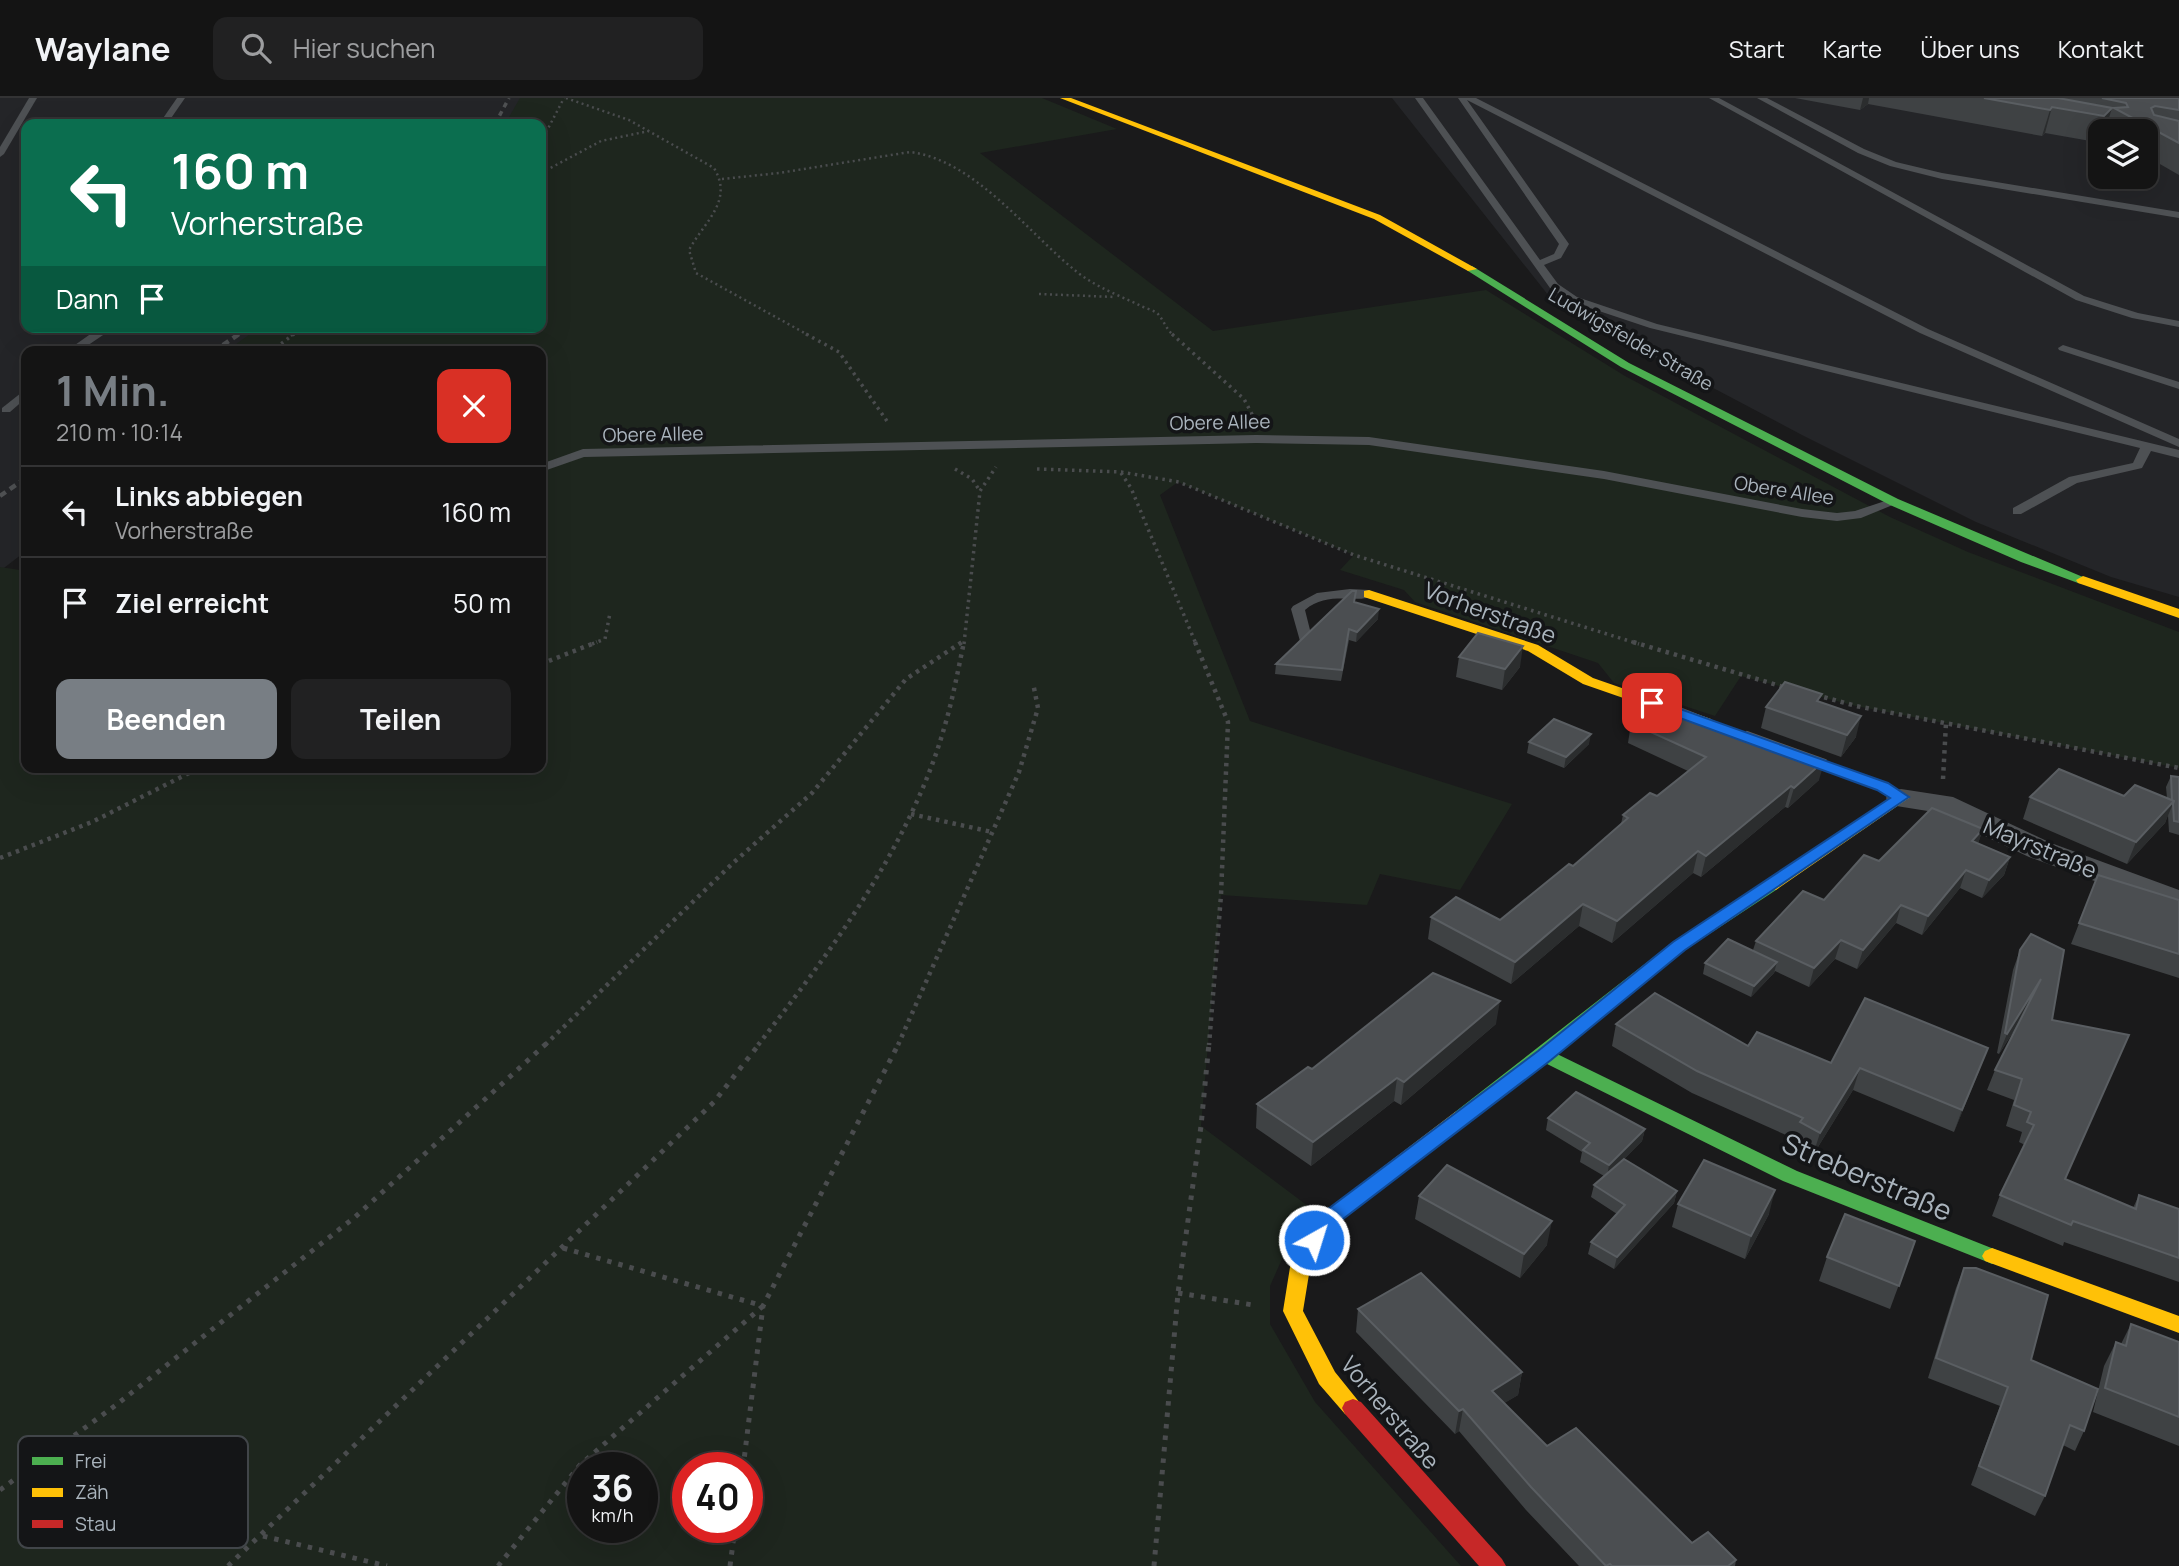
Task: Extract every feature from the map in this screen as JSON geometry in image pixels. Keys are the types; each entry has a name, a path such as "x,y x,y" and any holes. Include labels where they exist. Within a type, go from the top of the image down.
{"street":[{"name":"Ludwigsfelder Straße","path":"1064,98 1389,223 1458,260 1625,365 1894,502 2026,559 2179,614"},
{"name":"Vorherstraße","path":"1369,594 1533,648 1556,660 1570,673 1590,682 1725,729"},
{"path":"1293,1311 1301,1261 1327,1220 1544,1055 1679,946 1901,797 1882,786 1765,743"},
{"name":"Mayrstraße","path":"1901,797 1942,804 2040,850 2179,902"},
{"name":"Streberstraße","path":"1544,1055 1790,1176 1923,1230 2179,1325"},
{"name":"Vorherstraße","path":"1293,1311 1327,1378 1494,1566"}],"lane":[{"path":"0,153 33,98"},
{"path":"166,119 181,98"},
{"path":"1419,98 1554,286 1573,299 1654,326 2179,454"},
{"path":"1462,98 1564,244 1558,256 1538,264"},
{"path":"1470,98 1924,331 2179,443"},
{"path":"1713,98 2080,298 2136,316 2179,324"},
{"path":"1761,98 1861,151 1893,164 1942,176 2179,215"},
{"path":"79,346 98,333"},
{"path":"2063,348 2179,386"},
{"path":"6,410 21,396"},
{"name":"Obere Allee","path":"546,466 583,453 1256,439 1369,441 1458,452 1837,517 1857,515 1894,502"},
{"path":"2017,511 2073,480 2137,465 2147,446"},
{"path":"1305,638 1298,609 1308,599 1338,593 1369,594"}],"path":[{"path":"546,133 565,98 629,120 703,161 722,179 724,191 717,208 694,238 689,250 696,273 839,352 902,445"},
{"path":"546,170 601,141 649,131"},
{"path":"722,179 779,173 910,152 927,154 961,171 1078,273 1119,298 1158,314 1166,328 1244,399 1258,429 1256,439"},
{"path":"1039,294 1119,298"},
{"path":"278,346 295,333"},
{"path":"228,1566 714,1102 801,990 867,895 911,814 945,727 965,640 980,491 1003,455 998,445"},
{"path":"996,467 1009,468"},
{"path":"1033,469 1121,472 1179,482 1354,555 1741,676 1793,689"},
{"path":"1121,472 1131,488 1228,722 1221,895 1210,1034 1201,1126 1178,1293 1154,1566"},
{"path":"546,662 605,639 610,613"},
{"path":"74,1436 355,1217 555,1036 733,863 812,793 906,679 965,640"},
{"path":"745,1452 764,1306 902,1038 1019,772 1038,708 1033,683"},
{"path":"1805,692 1946,723 2179,768"},
{"path":"1942,804 1946,723"},
{"path":"0,858 92,822 189,773"},
{"path":"911,814 992,832"},
{"path":"562,1248 764,1306"},
{"path":"1178,1293 1293,1311"},
{"path":"498,1566 580,1465 764,1306"},
{"path":"0,1490 18,1477"},
{"path":"262,1536 387,1566"},
{"path":"730,1566 733,1543"}],"shaded area":[{"path":"0,98 555,98 544,119 21,119 21,333 303,333 286,346 21,346 21,555 0,571"},
{"path":"520,98 1042,98 1117,129 980,153 1213,331 1486,290 1625,376 1890,517 1968,552 2179,632 2179,768 1856,706 1741,676 1715,716 1614,683 1598,663 1415,602 1404,590 1340,570 1354,555 1178,482 1160,495 1250,721 1512,804 1460,890 1380,874 1367,905 1221,895 1201,1126 1316,1212 1290,1241 1270,1286 1270,1324 1315,1402 1461,1566 0,1566 0,567 21,570 21,773 546,773 546,346 233,346 252,333 546,333 546,119 508,119"},
{"path":"1392,98 2179,98 2179,597 2111,577 1976,522 1802,435 1556,305"}],"building":[{"path":"1984,98 2058,98 2112,108 2104,116"},
{"path":"2102,98 2179,98 2179,110 2155,106 2151,108 2154,115 2179,121 2179,143 2158,132 2158,119 2134,119 2114,108 2128,107 2126,103"},
{"path":"1352,591 1356,591 1354,602 1379,609 1357,632 1349,629 1342,670 1276,664"},
{"path":"1478,633 1523,646 1505,669 1459,657"},
{"path":"1785,682 1822,694 1817,701 1861,716 1847,735 1766,707"},
{"path":"1662,701 1745,734 1747,732 1825,760 1794,788 1791,786 1706,856 1698,851 1617,921 1583,904 1515,962 1431,917 1456,897 1500,920 1569,864 1573,866 1628,818 1623,815 1650,793 1657,796 1706,757 1631,723"},
{"path":"1554,719 1591,734 1566,757 1529,742"},
{"path":"2059,769 2124,796 2135,785 2174,801 2136,842 2030,797"},
{"path":"2171,776 2179,777 2179,822 2174,821"},
{"path":"1932,808 1983,829 1972,841 2010,857 1989,880 1966,870 1928,916 1901,905 1863,950 1841,940 1814,968 1756,941 1803,891 1824,900 1864,855 1879,861"},
{"path":"2098,875 2179,900 2179,954 2079,923"},
{"path":"2031,934 2064,950 2052,1020 2129,1035 2065,1179 2136,1209 2139,1195 2179,1209 2179,1258 2073,1221 2071,1225 2000,1195 2034,1125 2027,1122 2031,1112 2014,1105 2022,1079 1995,1070 2041,979 2007,1034 2005,1033 2020,950"},
{"path":"1728,939 1777,962 1754,986 1705,963"},
{"path":"1433,973 1500,1001 1404,1082 1397,1078 1313,1142 1257,1104 1308,1067 1312,1069"},
{"path":"1655,993 1748,1046 1757,1032 1831,1063 1865,998 1988,1048 1962,1110 1860,1068 1820,1133 1800,1122 1803,1118 1697,1071 1616,1024"},
{"path":"1576,1092 1645,1129 1609,1165 1583,1150 1590,1143 1548,1118"},
{"path":"1624,1159 1677,1191 1617,1257 1591,1242 1625,1205 1594,1185"},
{"path":"1704,1160 1775,1190 1751,1236 1678,1204"},
{"path":"1447,1165 1552,1221 1524,1254 1419,1196"},
{"path":"1845,1214 1915,1241 1899,1286 1827,1257"},
{"path":"1964,1268 1976,1268 2048,1295 2031,1360 2098,1389 2084,1431 2070,1425 2045,1496 1979,1466 2008,1387 1936,1358"},
{"path":"1421,1273 1522,1372 1492,1391 1547,1446 1576,1428 1692,1543 1708,1532 1736,1560 1728,1566 1606,1566 1531,1487 1463,1409 1459,1411 1358,1309"},
{"path":"2131,1324 2179,1342 2179,1417 2105,1388 2116,1342 2126,1346"}],"railway":[{"path":"498,119 509,98"},
{"path":"236,336 240,333"},
{"path":"222,346 239,334"},
{"path":"0,496 21,481"}],"traffic: fast":[{"path":"1472,269 1625,365 1894,502 2026,559 2083,580"},
{"path":"1462,1117 1679,946 1770,886"},
{"path":"1544,1055 1790,1176 1992,1256"}],"traffic: slow":[{"path":"1064,98 1377,217 1472,269"},
{"path":"2083,580 2179,614"},
{"path":"1369,594 1533,648 1588,681 1706,722"},
{"path":"1770,886 1901,798 1883,787 1776,747"},
{"path":"1353,1408 1327,1378 1293,1311 1301,1261 1327,1220 1462,1117"},
{"path":"1992,1256 2179,1325"}],"traffic: jam":[{"path":"1353,1408 1494,1566"}],"route":[{"path":"1314,1240 1327,1220 1544,1055 1679,946 1901,797 1882,786 1652,703"}]}
